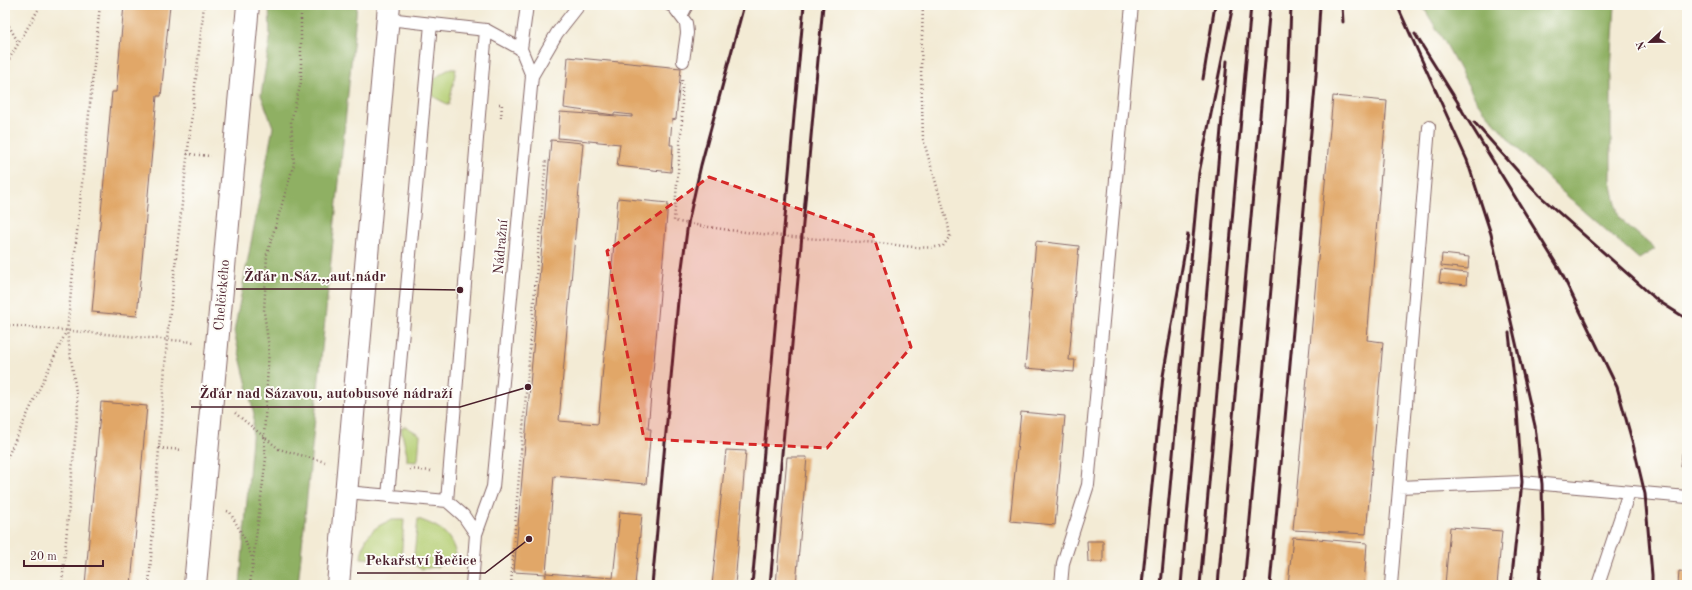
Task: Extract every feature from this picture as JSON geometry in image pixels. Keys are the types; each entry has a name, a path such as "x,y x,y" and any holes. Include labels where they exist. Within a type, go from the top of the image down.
{"street":[{"name":"Chelčického","path":"195,585 248,5"},
{"path":"338,585 389,12"}],"lane":[{"path":"389,12 431,24 486,30 521,49 527,5"},
{"path":"532,76 557,33 579,5"},
{"path":"670,5 684,10 687,33 683,61"},
{"path":"1061,585 1062,563 1088,486 1132,5"},
{"path":"388,496 431,24"},
{"path":"447,501 486,30"},
{"name":"Nádražní","path":"472,585 476,534 493,488 532,76 521,49"},
{"path":"1391,585 1430,127"},
{"path":"1399,487 1522,482 1687,498"},
{"path":"346,492 447,501 463,515 476,534"},
{"path":"1598,585 1629,492"}],"path":[{"path":"5,66 41,5"},
{"path":"62,585 78,406 67,331 100,5"},
{"path":"149,585 167,339 204,5"},
{"path":"250,585 252,559 266,458 264,436 270,348 264,312 267,254 294,164 291,121 301,82 301,5"},
{"path":"683,61 682,120 674,221 802,238 899,246 943,246 950,236 948,224 923,139 921,68 923,5"},
{"path":"5,19 18,42"},
{"path":"511,585 546,159"},
{"path":"5,325 217,344"},
{"path":"5,462 67,331"},
{"path":"212,394 279,449 328,463"},
{"path":"202,509 230,512 244,538 252,559"}],"highlighted area":[{"path":"709,177 873,235 911,347 827,448 644,439 607,251"}],"green space":[{"path":"269,5 357,5 298,585 240,585 254,414 234,332 273,127 261,95 270,40"},
{"path":"1422,5 1615,5 1611,71 1611,181 1619,218 1655,249 1639,259 1558,188 1514,145 1477,102 1447,46"},
{"path":"450,69 456,69 449,105 432,95 430,87 438,76"},
{"path":"405,426 420,435 418,460 416,462 407,461 401,429"},
{"path":"418,519 439,528 444,532 452,542 457,558 436,567 421,569 413,564"},
{"path":"392,520 404,520 401,561 361,558 364,544 370,533 379,526"}],"building":[{"path":"124,5 170,5 161,96 157,96 137,316 92,312 112,92 116,92"},
{"path":"568,57 681,68 676,119 672,120 670,145 673,145 671,172 617,166 620,144 558,138 560,112 632,117 632,115 614,113 614,115 564,108"},
{"path":"1333,96 1387,101 1367,340 1383,342 1366,534 1293,530"},
{"path":"551,140 583,143 559,421 598,424 618,198 668,203 648,429 651,429 646,484 554,476 546,573 613,578 620,512 642,514 635,585 545,585 546,574 514,572"},
{"path":"1036,241 1079,246 1069,360 1075,360 1074,372 1025,368"},
{"path":"1442,254 1469,257 1468,269 1441,266"},
{"path":"1441,270 1467,273 1466,285 1439,282"},
{"path":"101,402 147,406 131,585 85,585"},
{"path":"1021,412 1065,416 1055,525 1010,521"},
{"path":"726,450 746,451 735,585 712,585"},
{"path":"1682,453 1687,454 1687,472 1685,472 1686,467 1681,467"},
{"path":"787,457 807,457 796,585 776,585"},
{"path":"1450,527 1502,531 1497,585 1445,585"},
{"path":"1293,537 1367,543 1364,585 1288,585"},
{"path":"1087,541 1103,541 1103,562 1088,562"},
{"path":"1679,571 1687,572 1687,585 1678,585"}],"railway":[{"path":"652,585 679,290 688,223 701,165 744,5"},
{"path":"752,585 804,5"},
{"path":"770,585 823,5"},
{"path":"1203,79 1215,5"},
{"path":"1161,585 1199,173 1233,5"},
{"path":"1200,585 1251,5"},
{"path":"1218,585 1270,5"},
{"path":"1244,585 1287,113 1291,5"},
{"path":"1270,585 1316,76 1320,5"},
{"path":"1342,5 1343,22"},
{"path":"1397,5 1467,160 1491,234 1535,426 1542,484 1543,531 1539,585"},
{"path":"1415,34 1462,109"},
{"path":"1181,585 1227,61"},
{"path":"1458,104 1560,270 1617,387 1645,494 1652,585"},
{"path":"1474,122 1539,195 1657,300 1687,319"},
{"path":"1142,585 1163,376 1188,234"},
{"path":"1509,333 1516,396 1522,482 1511,585"}],"place":[{"name":"Žďár n.Sáz.,,aut.nádr","path":"460,290"},
{"name":"Žďár nad Sázavou, autobusové nádraží","path":"528,387"},
{"name":"Pekařství Řečice","path":"529,539"}]}
